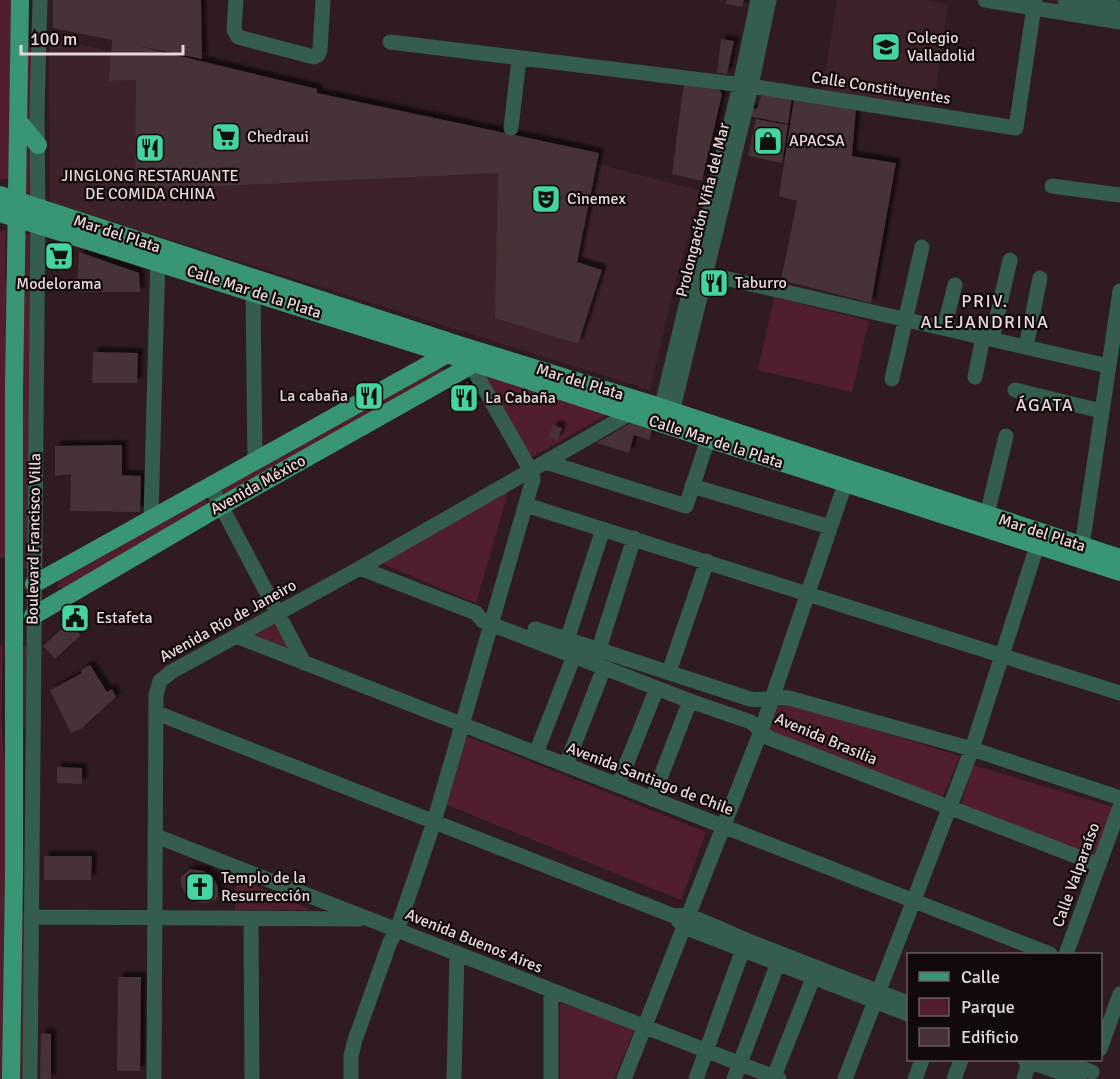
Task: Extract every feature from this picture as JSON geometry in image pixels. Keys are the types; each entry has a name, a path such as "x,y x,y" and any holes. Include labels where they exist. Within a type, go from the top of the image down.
{"main road":[{"name":"Boulevard Francisco Villa","path":"11,1079 14,810 14,390 23,4"},
{"path":"19,122 38,145"},
{"path":"0,195 18,210"},
{"path":"0,213 18,210"},
{"name":"Mar del Plata","path":"18,210 665,417 1120,558"},
{"name":"Calle Mar de la Plata","path":"158,255 253,293 453,350"},
{"name":"Avenida México","path":"34,584 453,350"},
{"name":"Calle Mar de la Plata","path":"476,357 629,414 665,417 708,440 1120,572"},
{"name":"Avenida México","path":"33,616 221,506 468,368 476,357"}],"street":[{"name":"Boulevard Francisco Villa","path":"30,1079 37,111 40,0"},
{"path":"236,0 234,30 240,38 314,57 320,50 323,0"},
{"name":"Prolongación Viña del Mar","path":"745,86 758,0"},
{"name":"Prolongación Viña del Mar","path":"665,417 745,86 769,0"},
{"path":"985,0 1035,4 1120,22"},
{"path":"1065,0 1120,9"},
{"name":"Calle Constituyentes","path":"390,42 745,86 1016,128 1035,4"},
{"path":"512,128 519,59"},
{"path":"1052,186 1120,195"},
{"path":"892,379 922,246"},
{"path":"151,518 158,255"},
{"path":"975,377 1010,260"},
{"path":"700,273 1026,347 1113,356"},
{"path":"1026,347 1040,278"},
{"path":"944,328 955,285"},
{"path":"1082,546 1101,411 1113,356 1120,291"},
{"path":"253,293 255,460"},
{"path":"476,357 476,374 533,478 526,505 486,617"},
{"path":"1015,390 1101,411"},
{"name":"Avenida Río de Janeiro","path":"154,1079 157,687 165,676 360,568 527,469 546,462 629,414"},
{"path":"987,515 1006,436"},
{"path":"546,462 686,506 708,440"},
{"path":"351,1079 351,1056 355,1040 429,820 458,723 527,469"},
{"path":"624,1079 682,919 723,827 761,731 845,484"},
{"path":"210,485 304,663"},
{"path":"692,486 830,527"},
{"path":"526,505 1120,693"},
{"path":"536,753 574,646 603,529"},
{"path":"599,650 634,538"},
{"path":"845,1079 972,749 1037,546"},
{"path":"669,672 707,561"},
{"name":"Avenida Brasilia","path":"360,568 486,617 574,646 599,650 750,699 789,698 972,749 1120,798"},
{"name":"Avenida Santiago de Chile","path":"236,636 1047,953"},
{"name":"Avenida Brasilia","path":"574,646 604,668 751,722 769,738 1099,865"},
{"path":"566,765 604,668"},
{"path":"618,785 657,688"},
{"path":"652,799 690,701"},
{"path":"157,713 682,919 746,940 876,996 907,1013"},
{"name":"Calle Valparaíso","path":"1066,953 1120,807"},
{"name":"Avenida Buenos Aires","path":"156,836 368,919 392,933 457,953 775,1078"},
{"path":"32,917 368,919"},
{"path":"251,919 252,1079"},
{"path":"682,919 743,949 813,978 876,996 907,1002"},
{"path":"696,1079 743,949"},
{"path":"454,1079 457,953"},
{"path":"734,1079 778,963"},
{"path":"775,1078 813,978"},
{"path":"551,990 551,1079"},
{"path":"1102,1048 1113,1033 1120,993"},
{"path":"915,1079 921,1061"},
{"path":"954,1079 960,1061"},
{"path":"1024,1079 1028,1061"},
{"path":"1033,1061 1090,1072"},
{"path":"1064,1061 1090,1072"}],"shaded area":[{"name":"Colegio Valladolid","path":"837,0 925,0 948,4 933,107 822,91"},
{"path":"49,37 598,164 701,191 673,291 650,390 50,202"}],"green space":[{"path":"0,0 11,0 12,54 9,179 0,180"},
{"path":"25,42 34,43 32,132 25,122"},
{"path":"25,142 33,155 32,200 24,196"},
{"path":"6,229 5,278 9,297 9,557 0,558 0,231"},
{"path":"30,234 28,568 20,569 22,235"},
{"path":"774,297 869,321 852,392 758,370"},
{"path":"437,367 443,370 445,375 226,495 222,492 222,488"},
{"path":"484,375 608,414 530,458"},
{"path":"509,489 476,603 376,561"},
{"path":"204,497 208,506 68,589 57,587 59,576"},
{"path":"275,616 287,648 247,632"},
{"path":"0,646 3,646 1,719 5,765 7,879 5,1079 0,1079"},
{"path":"19,646 27,646 25,726 17,740"},
{"path":"779,700 960,756 942,798 767,731"},
{"path":"466,736 706,832 681,900 445,804"},
{"path":"973,765 1113,807 1095,858 960,807"},
{"path":"236,877 311,910 235,910"},
{"path":"18,899 26,916 25,1079 17,1079"},
{"path":"560,1003 635,1028 614,1079 560,1079"}],"building":[{"path":"53,0 201,0 202,59 134,45 317,89 317,93 599,153 577,262 602,270 578,344 495,318 498,173 135,190 136,80 109,81 112,40 53,28"},
{"path":"727,0 744,0 742,7 726,4"},
{"path":"721,39 734,41 727,74 717,73"},
{"path":"684,82 716,85 722,94 702,181 672,174"},
{"path":"762,94 792,98 788,124 749,116 750,108 757,109"},
{"path":"794,99 856,108 852,156 896,163 871,303 781,280 797,201 779,196"},
{"name":"APACSA","path":"756,119 788,125 782,163 748,156"},
{"path":"79,252 139,273 140,292 77,292"},
{"path":"93,352 138,353 137,383 92,383"},
{"name":"La Cabaña","path":"468,382 480,403 464,412 459,404 456,406 449,393"},
{"path":"630,423 652,430 649,440 634,435 629,453 596,443"},
{"path":"553,425 562,428 557,440 549,437"},
{"path":"122,445 122,475 141,476 140,512 70,511 71,474 55,476 55,446"},
{"name":"Estafeta","path":"69,601 82,628 61,608"},
{"path":"69,622 81,635 55,659 43,646"},
{"path":"90,665 107,692 112,689 116,697 81,729 71,733 50,690 82,673 81,670"},
{"path":"57,767 82,768 82,784 57,783"},
{"path":"44,856 92,856 91,880 44,880"},
{"name":"Templo de la Resurrección","path":"190,869 204,871 213,877 218,887 218,897 215,900 205,903 197,902 185,893 181,886 181,877"},
{"path":"118,977 141,977 140,1071 117,1071"},
{"path":"41,1033 51,1034 51,1079 40,1079"}],"place":[{"name":"Colegio Valladolid","path":"886,47"},
{"name":"Chedraui","path":"226,137"},
{"name":"APACSA","path":"768,141"},
{"name":"JINGLONG RESTARUANTE DE COMIDA CHINA","path":"150,148"},
{"name":"Cinemex","path":"546,199"},
{"name":"Modelorama","path":"59,256"},
{"name":"Taburro","path":"714,283"},
{"name":"La cabaña","path":"369,396"},
{"name":"La Cabaña","path":"464,398"},
{"name":"Estafeta","path":"75,618"},
{"name":"Templo de la Resurrección","path":"200,887"}],"district":[{"name":"PRIV. ALEJANDRINA","path":"985,311"},
{"name":"ÁGATA","path":"1045,405"}]}
